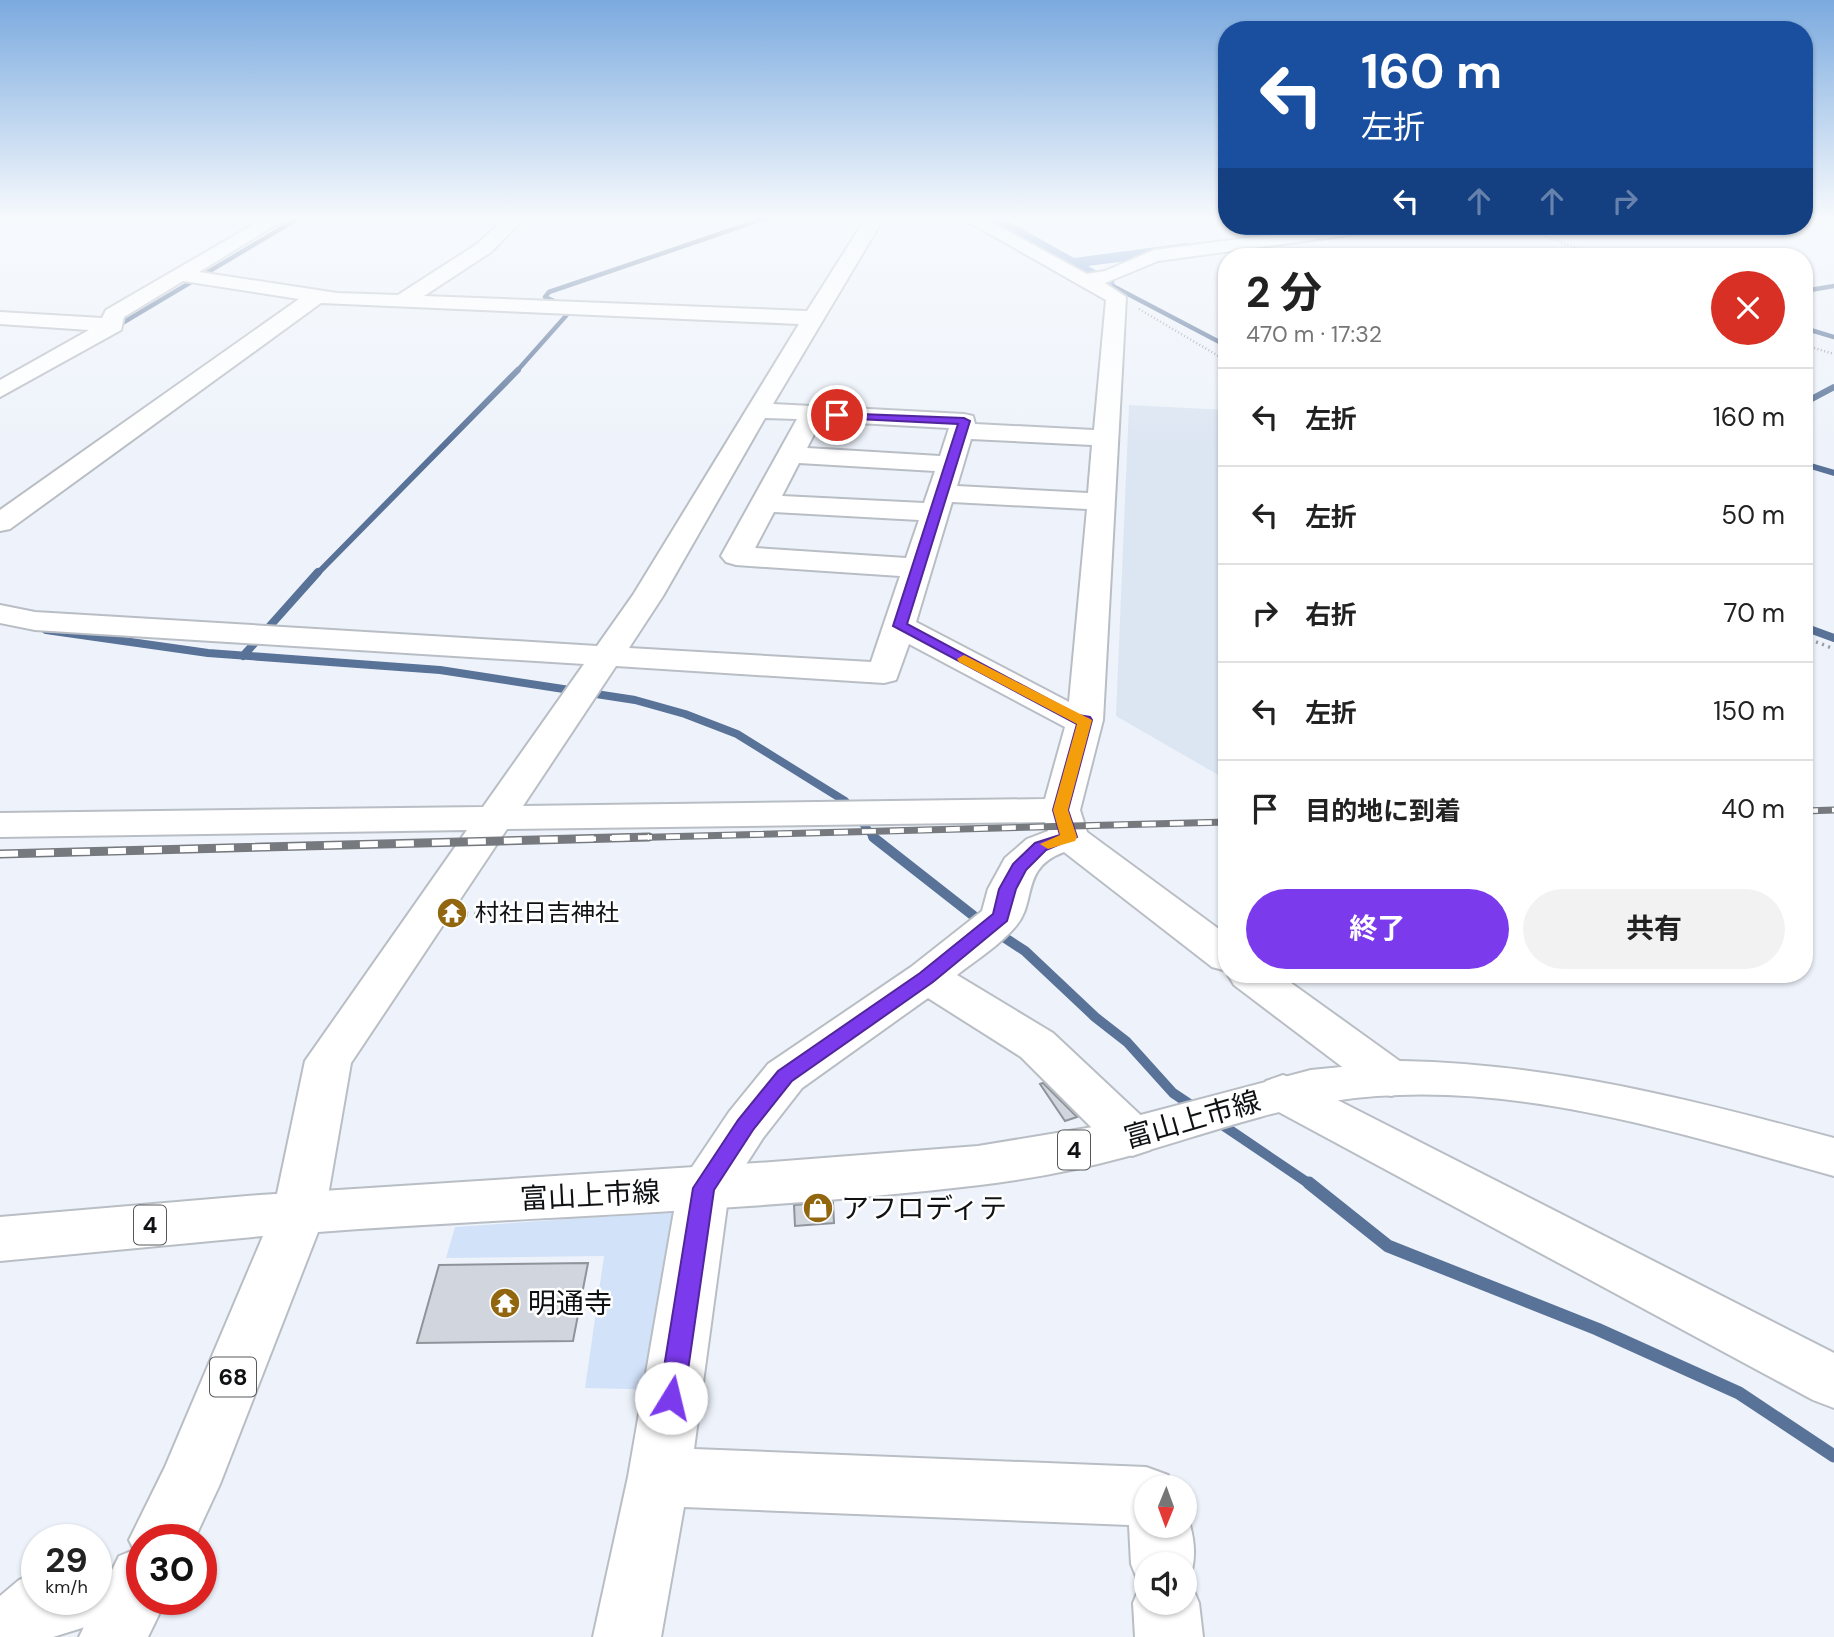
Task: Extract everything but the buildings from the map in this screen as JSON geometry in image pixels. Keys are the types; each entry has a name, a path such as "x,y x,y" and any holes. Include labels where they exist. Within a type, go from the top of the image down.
{"street":[{"path":"113,325 113,314 150,292"},
{"path":"287,292 316,297 402,302 814,318"},
{"path":"402,302 417,292"},
{"path":"299,1213 328,1061 649,596 756,410 830,292"},
{"path":"627,1637 659,1477 704,1188 746,1125 785,1076 927,978 1001,917 1008,889 1019,867 1065,824 1085,720 1116,298 1106,292"},
{"path":"0,523 316,297"},
{"path":"0,318 113,325"},
{"path":"0,390 113,325"},
{"path":"0,614 35,621 884,673 964,421 756,410"},
{"path":"812,414 736,556 917,568"},
{"path":"962,431 1105,438"},
{"path":"790,455 950,464"},
{"path":"765,503 1100,502"},
{"path":"900,626 1048,702 1074,719 1085,720"},
{"path":"0,825 493,819 1065,824 1218,950"},
{"path":"927,978 1037,1045 1132,1137"},
{"path":"1261,983 1391,1079"},
{"name":"富山上市線","path":"0,1239 299,1213 704,1188 1028,1159 1132,1137 1212,1111 1283,1093 1339,1083 1391,1079 1495,1083 1578,1094 1834,1157"},
{"path":"1283,1093 1834,1382"},
{"name":"68","path":"120,1591 189,1484 299,1213"},
{"path":"659,1477 1134,1496"},
{"path":"3,1637 42,1603 120,1591"},
{"path":"1167,1615 1169,1637"}],"path":[{"path":"1116,298 1218,356"},
{"path":"1813,348 1834,354"},
{"path":"1813,641 1834,649"}],"shaded area":[{"path":"1129,405 1218,410 1218,775 1116,716"},
{"path":"700,1210 670,1390 585,1388 604,1256 446,1258 455,1227"}],"waterway":[{"path":"114,328 174,292"},
{"path":"516,372 572,309 545,297 549,292"},
{"path":"1125,292 1218,341"},
{"path":"1813,331 1834,337"},
{"path":"317,574 518,370"},
{"path":"1813,398 1834,387"},
{"path":"1813,467 1834,473"},
{"path":"243,656 318,572"},
{"path":"46,630 243,656"},
{"path":"1813,630 1834,638"},
{"path":"243,656 440,670 635,700 685,714 737,734 845,801 874,838"},
{"path":"874,838 984,924"},
{"path":"996,932 1025,951 1095,1017 1127,1042 1173,1093 1197,1109"},
{"path":"1218,1122 1311,1185"},
{"path":"1309,1183 1388,1246 1597,1329 1739,1393 1834,1456"}],"railway":[{"path":"1813,811 1834,810"},
{"path":"582,839 1218,822"},
{"path":"0,854 649,837"}],"slow traffic":[{"path":"964,659 1048,702 1074,719 1085,720 1060,810 1063,826 1069,837 1048,844"}],"place":[{"name":"村社日吉神社","path":"452,913"},
{"name":"アフロディテ","path":"818,1208"},
{"name":"明通寺","path":"505,1303"}],"route":[{"path":"671,1398 704,1188 746,1125 785,1076 927,978 1001,917 1008,889 1019,867 1041,847 1069,837 1063,826 1060,810 1085,720 1074,719 1048,702 900,626 964,421 837,415"}]}
